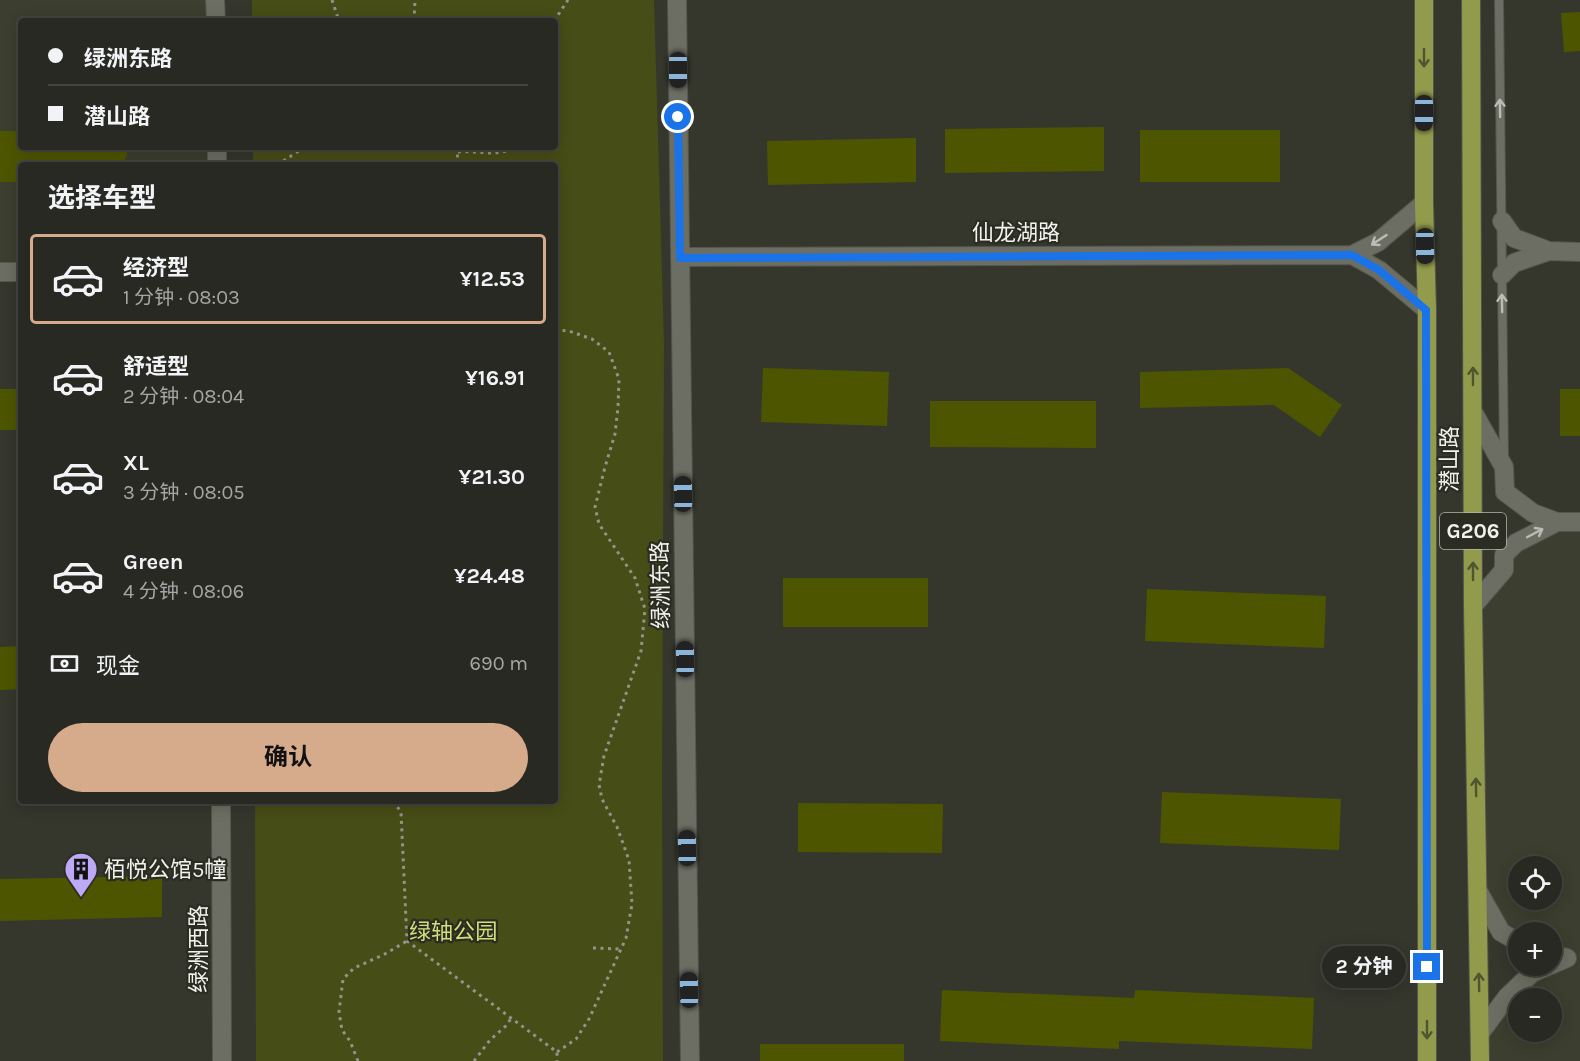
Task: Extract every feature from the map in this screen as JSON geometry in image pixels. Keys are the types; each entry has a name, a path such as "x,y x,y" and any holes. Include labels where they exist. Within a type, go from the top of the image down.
{"main road":[{"name":"潜山路","path":"1424,0 1427,1061"},
{"name":"潜山路","path":"1471,0 1473,606 1480,1061"}],"street":[{"path":"216,0 216,18"},
{"name":"绿洲东路","path":"677,0 690,1061"},
{"path":"1352,255 1378,242 1424,203"},
{"path":"1502,221 1514,238 1549,251 1580,252"},
{"path":"1502,275 1514,263 1549,251"},
{"path":"1352,255 1379,270 1426,310"},
{"name":"仙龙湖路","path":"680,258 1352,255"},
{"path":"0,272 18,272"},
{"path":"1473,412 1504,467 1505,492 1533,513 1557,522 1580,522"},
{"path":"1473,606 1504,570 1503,555 1516,543 1557,522"},
{"name":"绿洲西路","path":"221,804 222,1061"},
{"path":"1478,891 1501,932 1508,936"},
{"path":"1480,1033 1508,997 1529,976"}],"lane":[{"path":"1499,0 1504,467"}],"path":[{"path":"332,0 338,18"},
{"path":"414,0 414,18"},
{"path":"556,18 568,0"},
{"path":"282,162 300,150"},
{"path":"457,162 458,152 483,153 510,150"},
{"path":"557,1052 576,1039 589,1019 626,938 632,904 629,861 617,827 602,799 599,785 604,756 640,651 645,609 635,578 599,524 595,507 604,467 615,434 619,379 609,352 592,339 569,331 558,330"},
{"path":"395,804 400,812 407,941"},
{"path":"407,941 557,1052"},
{"path":"358,1061 350,1041 342,1030 339,1012 343,979 354,968 407,941"},
{"path":"593,948 621,949"},
{"path":"474,1061 490,1040 512,1018"},
{"path":"557,1052 557,1061"}],"shaded area":[{"path":"0,0 215,0 216,18 18,18 18,150 217,150 217,162 18,162 18,272 0,272"},
{"path":"1580,522 1580,1061 1480,1061 1480,1033 1508,1002 1508,1042 1562,1042 1562,988 1520,988 1531,976 1562,976 1562,922 1508,922 1508,929 1478,891 1473,606 1504,555"}],"green space":[{"name":"绿轴公园","path":"252,0 654,0 664,342 663,1061 256,1061 255,804 558,804 558,162 253,162 253,150 558,150 558,18 252,18"}],"building":[{"path":"1580,12 1580,51 1564,52 1561,13"},
{"path":"1104,127 1104,171 945,173 945,129"},
{"path":"1140,130 1280,130 1280,182 1140,182"},
{"path":"0,131 18,131 18,150 127,150 124,162 18,162 18,182 0,182"},
{"path":"916,138 916,182 768,185 767,141"},
{"path":"763,368 889,372 887,426 761,422"},
{"path":"1288,368 1342,405 1320,437 1274,405 1140,408 1140,372"},
{"path":"0,389 18,389 18,430 0,430"},
{"path":"1560,389 1580,389 1580,436 1560,436"},
{"path":"930,401 1096,401 1096,448 930,447"},
{"path":"783,578 928,578 928,627 783,627"},
{"path":"1147,589 1326,596 1324,648 1145,641"},
{"path":"18,646 18,689 0,690 0,647"},
{"path":"1162,792 1341,799 1339,850 1160,843"},
{"path":"798,803 943,804 942,853 798,852"},
{"name":"栢悦公馆5幢","path":"162,876 162,917 0,921 0,879"},
{"path":"942,990 1134,998 1135,990 1314,998 1312,1049 1119,1041 1119,1049 940,1041"},
{"path":"760,1044 904,1044 904,1061 760,1061"}],"place":[{"name":"栢悦公馆5幢","path":"81,898"}],"route":[{"path":"678,117 680,258 1352,255 1379,270 1426,310 1427,967"}]}
